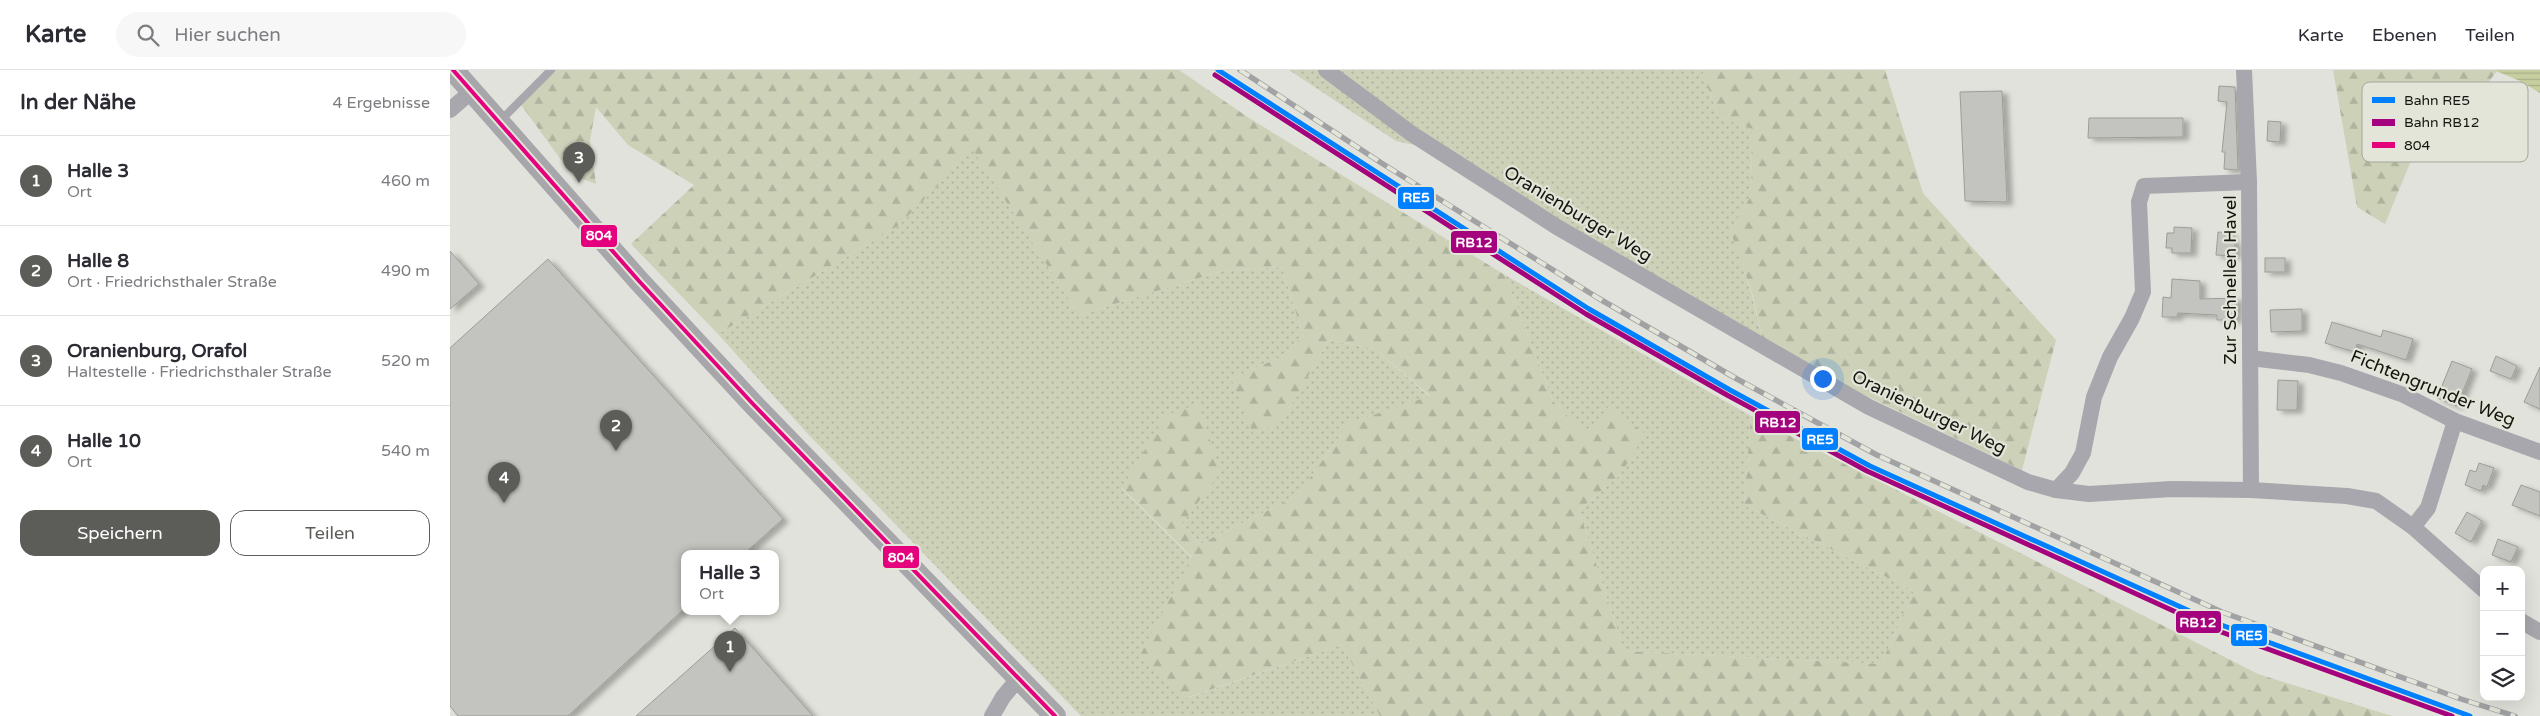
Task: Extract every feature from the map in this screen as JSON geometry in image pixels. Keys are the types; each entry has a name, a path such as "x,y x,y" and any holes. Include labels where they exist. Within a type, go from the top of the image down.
{"street":[{"path":"453,70 639,281 752,404 1055,716"},
{"name":"Oranienburger Weg","path":"1326,70 1412,134 1557,227 1861,403 2028,482 2056,490 2089,494 2172,489 2251,490 2346,496 2376,501 2413,527 2480,586"},
{"name":"Zur Schnellen Havel","path":"2244,70 2249,182 2251,490"},
{"path":"450,110 472,91"},
{"path":"2056,490 2072,473 2083,453 2094,397 2110,358 2132,318 2143,292 2140,202 2144,186 2249,182"},
{"name":"Fichtengrunder Weg","path":"2250,358 2309,365 2341,372 2404,395 2455,421 2540,452"},
{"path":"2413,527 2428,508 2455,421"},
{"path":"2525,623 2540,632"},
{"path":"992,716 1002,697 1019,678"}],"lane":[{"path":"498,122 551,70"}],"green space":[{"path":"545,70 1179,70 1249,118 1505,275 1553,401 1586,435 1609,406 1645,434 1620,475 1579,510 1624,651 1881,664 1914,591 1744,505 1751,416 2258,674 2392,716 1380,716 1342,645 1186,698 1139,657 1192,557 1122,488 1166,415 1199,404 1220,473 1182,524 1200,544 1297,496 1349,423 1430,396 1375,349 1329,340 1280,424 1253,433 1231,379 1283,356 1303,336 1282,267 1222,271 1079,315 973,150 898,226 718,334 631,244 694,185 628,145 596,107 590,140 596,184 572,175 519,102"},
{"path":"1289,70 1702,70 1718,116 1752,129 1751,196 1731,229 1752,295 1764,347 1452,153 1396,141"},
{"path":"1702,70 1885,70 1923,193 2056,340 2022,470 1764,347 1753,296 1730,230 1751,196 1752,129 1718,116"},
{"path":"2333,70 2497,71 2489,82 2362,82 2362,162 2411,162 2385,224 2357,207"},
{"path":"973,149 1079,315 1222,271 1282,267 1303,336 1283,356 1231,379 1280,424 1329,340 1375,349 1430,397 1349,423 1297,496 1200,544 1182,524 1129,479 1122,489 1192,558 1139,657 1187,698 1342,645 1380,716 1081,716 807,433 718,334 898,226"},
{"path":"1505,275 1751,416 1744,505 1914,591 1881,664 1624,651 1579,510 1620,475 1586,435 1553,401"}],"shaded area":[{"path":"2494,70 2540,70 2540,93 2528,86 2528,82 2520,81"}],"building":[{"path":"2219,86 2235,87 2238,170 2224,169 2225,152 2222,152 2227,102 2218,101"},
{"path":"2002,91 2007,202 1965,201 1960,92"},
{"path":"2089,118 2183,118 2183,137 2088,138"},
{"path":"2268,121 2281,122 2280,142 2267,141"},
{"path":"2174,227 2192,228 2191,253 2172,253 2172,248 2166,248 2167,233 2174,233"},
{"path":"2218,232 2231,233 2231,241 2235,241 2235,256 2216,255"},
{"path":"450,251 479,284 450,309"},
{"path":"2265,258 2285,258 2285,272 2265,272"},
{"path":"548,259 783,519 748,550 681,550 681,612 568,716 458,716 450,706 450,348"},
{"path":"2172,279 2200,281 2200,299 2237,298 2236,320 2217,320 2217,315 2178,313 2177,317 2162,317 2163,297 2171,298"},
{"path":"2302,309 2302,331 2271,332 2270,310"},
{"path":"2332,322 2381,337 2383,330 2413,339 2406,360 2357,344 2355,352 2325,343"},
{"path":"2496,356 2517,366 2511,379 2490,371"},
{"path":"2452,361 2472,369 2457,406 2437,398"},
{"path":"2540,367 2540,409 2524,402"},
{"path":"2278,380 2298,381 2297,410 2277,410"},
{"path":"2479,463 2494,468 2487,487 2483,485 2481,491 2465,485 2470,470 2476,472"},
{"path":"2521,485 2540,492 2540,516 2512,505"},
{"path":"2467,512 2482,521 2471,542 2455,533"},
{"path":"2498,539 2518,547 2511,562 2492,555"},
{"path":"735,628 813,716 636,716"}],"railway":[{"path":"1240,70 1383,164 1598,298 1737,379 1877,455 2222,612 2461,699 2515,716"}],"rail line":[{"name":"RE5","path":"1218,70 1589,309 1730,390 1870,466 2216,623 2470,716"},
{"name":"RB12","path":"1215,75 1586,314 1727,395 1867,471 2213,629 2452,716"}],"transit line":[{"name":"804","path":"453,70 639,281 753,404 1055,716"}],"place":[{"name":"Oranienburg, Orafol","path":"579,183"},
{"name":"Halle 8","path":"616,451"},
{"name":"Halle 10","path":"504,503"},
{"name":"Halle 3","path":"730,672"}]}
